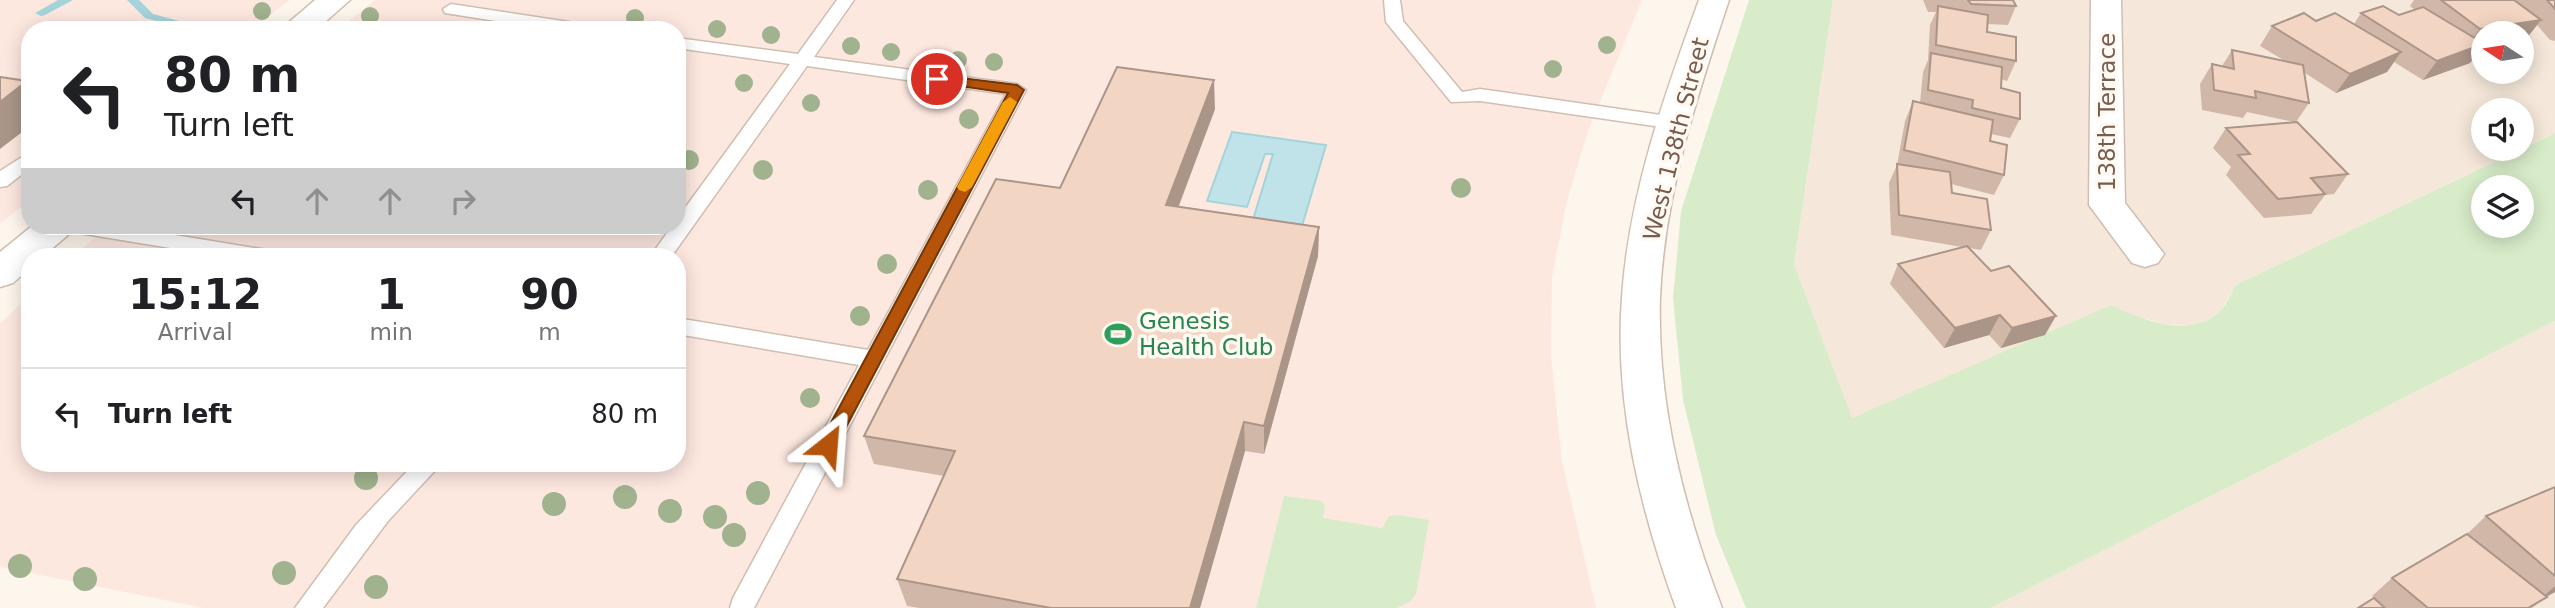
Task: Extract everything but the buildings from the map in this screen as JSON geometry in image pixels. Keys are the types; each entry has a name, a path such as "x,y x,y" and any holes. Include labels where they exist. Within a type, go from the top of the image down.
{"street":[{"path":"308,21 335,0"},
{"name":"West 138th Street","path":"1699,608 1688,578 1656,461 1642,375 1641,297 1657,192 1688,75 1714,0"},
{"name":"138th Terrace","path":"2106,0 2108,205 2145,254"},
{"path":"29,248 44,235"},
{"path":"0,273 21,255"}],"lane":[{"path":"686,221 846,0"},
{"path":"1392,0 1395,22 1457,98 1480,96 1675,123"},
{"path":"451,9 530,21"},
{"path":"686,44 1017,90 743,606"},
{"path":"0,181 21,165"},
{"path":"134,235 212,248"},
{"path":"686,328 874,359"},
{"path":"308,608 359,539 420,472"}],"shaded area":[{"path":"0,0 290,0 262,21 21,21 21,207 0,224"},
{"path":"375,0 1642,0 1588,131 1567,201 1552,277 1551,356 1562,461 1596,608 204,608 0,567 0,323 21,304 21,472 686,472 686,248 83,248 98,235 686,235 686,21 349,21"},
{"path":"1833,0 2555,0 2555,133 2534,143 2534,98 2471,98 2471,161 2496,161 2236,285 2220,312 2197,326 2165,324 2132,315 2111,305 1852,419 1794,264"},
{"path":"2555,321 2555,608 1990,608"}],"green space":[{"path":"1749,0 1833,0 1794,264 1852,418 2111,305 2166,324 2180,326 2207,320 2222,309 2236,285 2496,161 2534,161 2534,143 2555,133 2555,321 1990,608 1746,608 1716,535 1683,400 1673,298 1681,211"},
{"path":"1284,496 1322,501 1325,506 1323,518 1382,528 1389,516 1429,520 1416,594 1411,601 1397,608 1256,608"}],"water":[{"path":"1232,132 1326,145 1297,243 1248,236 1273,154 1265,154 1247,207 1207,201"}],"waterway":[{"path":"41,13 67,0"},
{"path":"133,0 149,16 169,21"}],"slow traffic":[{"path":"965,187 1010,102"}],"place":[{"name":"Genesis Health Club","path":"1118,334"}],"route":[{"path":"828,445 1017,90 937,79"}]}
